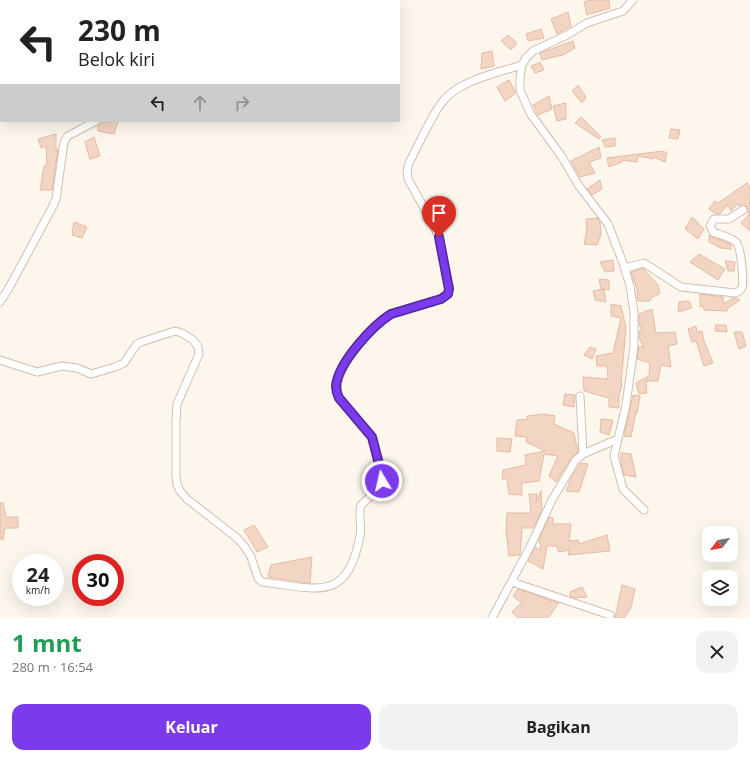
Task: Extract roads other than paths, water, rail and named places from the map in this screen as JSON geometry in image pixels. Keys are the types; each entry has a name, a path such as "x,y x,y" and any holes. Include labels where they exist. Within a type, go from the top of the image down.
{"street":[{"path":"633,0 623,11 587,23 567,35 533,51 522,65 520,90 530,113 608,224 625,268 630,286 634,312 634,347 626,405 614,456 621,484 625,492 644,510"},
{"path":"0,360 37,372 62,366 71,366 88,374 94,374 124,363 138,343 172,332 182,333 196,344 199,354 181,393 176,408 176,476 180,491 187,499 237,538 251,557 258,578 262,582 320,588 326,588 338,583 347,574 352,564 361,531 361,505 379,488 382,481 373,439 339,398 336,392 338,379 346,361 367,335 386,318 391,314 441,299 448,294 449,289 439,237 408,179 407,171 409,163 440,104 450,94 474,81 522,65"},
{"path":"0,302 9,288 56,199 64,142 68,136 94,122"},
{"path":"625,268 644,263 681,287 735,293 738,292 742,283 738,245 734,240 713,232 710,226 714,219 729,219 743,210"},
{"path":"580,396 583,454"},
{"path":"492,618 512,582 552,500 575,462 583,454 618,439"},
{"path":"512,582 610,616"}]}
